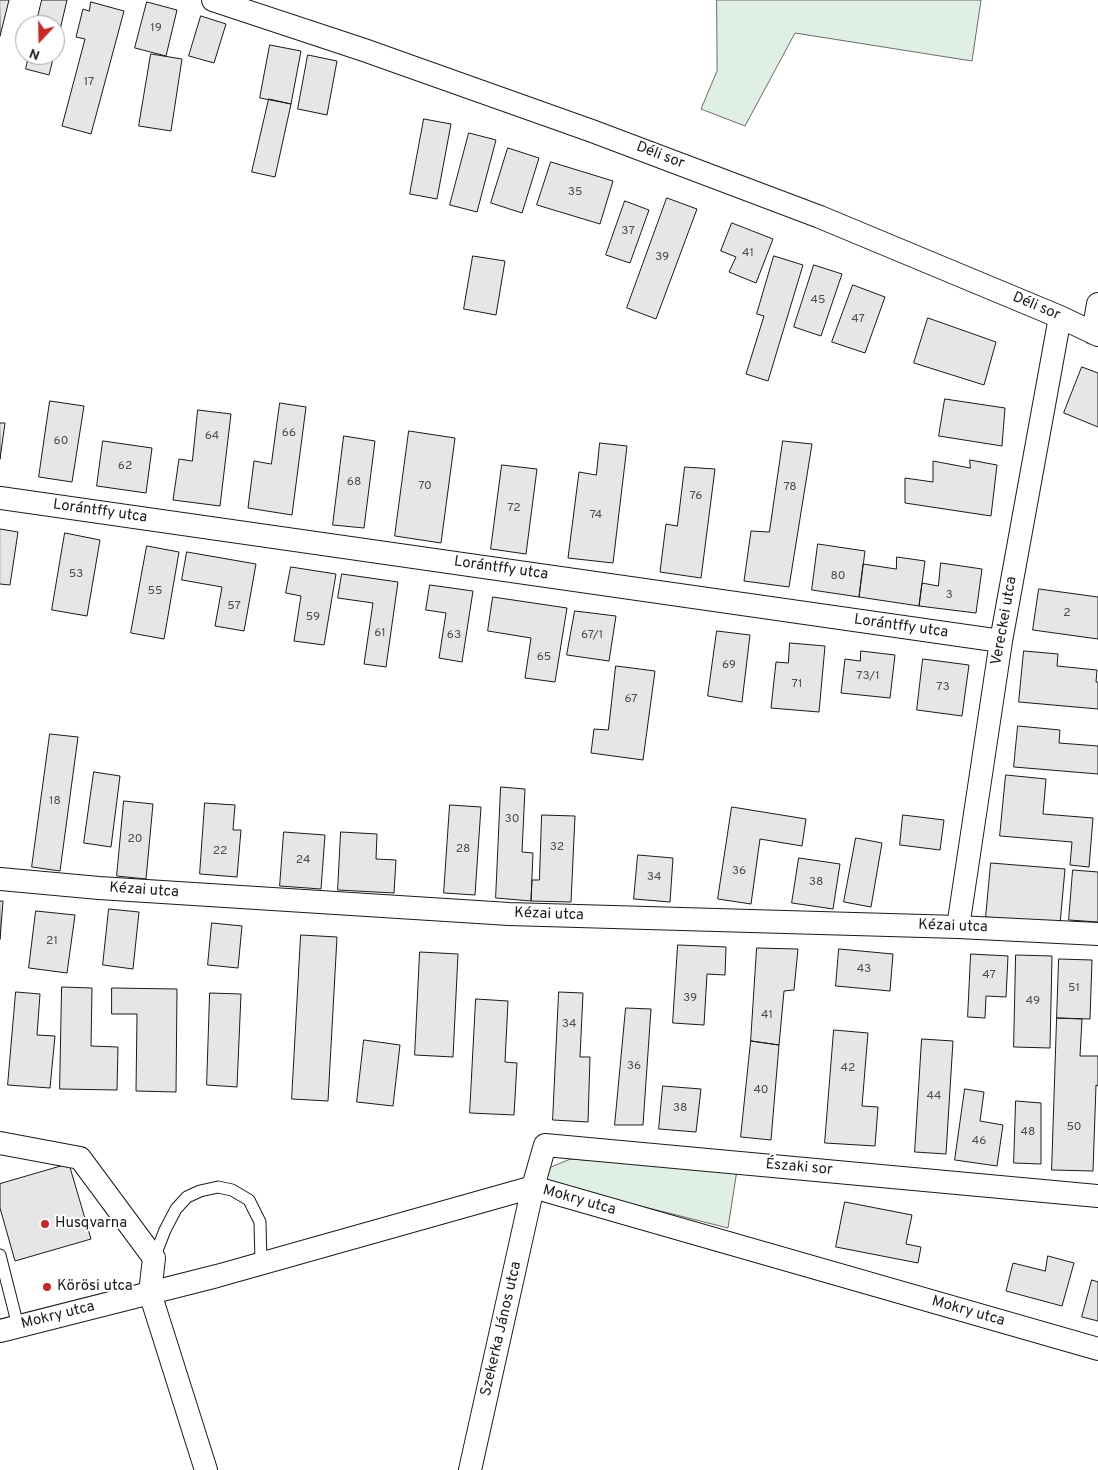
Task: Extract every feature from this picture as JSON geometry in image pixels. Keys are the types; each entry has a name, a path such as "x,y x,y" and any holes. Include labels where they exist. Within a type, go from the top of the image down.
{"street":[{"name":"Déli sor","path":"213,0 364,50 592,131 820,217 1060,317 1096,334"},
{"path":"1096,334 1098,304"},
{"name":"Vereckei utca","path":"958,927 1001,641 1060,317"},
{"name":"Lorántffy utca","path":"0,498 1001,641"},
{"name":"Kézai utca","path":"0,879 99,888 509,914 958,927 1098,934"},
{"path":"0,1143 80,1158 154,1258 150,1294 206,1470"},
{"name":"Északi sor","path":"533,1188 545,1145 1098,1196"},
{"name":"Mokry utca","path":"9,1329 150,1294 533,1188 1098,1349"},
{"name":"Szekerka János utca","path":"470,1470 533,1188"}],"lane":[{"path":"154,1258 176,1209 187,1197 200,1191 218,1187 232,1190 249,1200 260,1222 261,1263"},
{"path":"0,1255 9,1329"}],"green space":[{"path":"717,0 981,0 972,61 795,33 745,126 701,109 717,71"},
{"path":"571,1159 737,1170 728,1228 545,1182 547,1169"}],"building":[{"path":"0,0 9,0 0,36"},
{"path":"42,0 67,0 63,15 38,15"},
{"path":"91,2 124,11 91,134 62,126 85,39 76,37 83,9 89,11"},
{"path":"147,2 177,10 166,56 135,48"},
{"path":"201,16 226,24 214,63 189,56"},
{"path":"270,45 301,51 291,104 260,98"},
{"path":"151,54 182,59 171,131 139,126"},
{"path":"308,55 337,61 327,115 298,109"},
{"path":"27,65 52,65 49,75 26,69"},
{"path":"269,99 291,104 275,177 252,172"},
{"path":"424,119 451,124 437,199 410,194"},
{"path":"469,133 496,140 477,212 450,205"},
{"path":"508,148 539,158 522,213 491,203"},
{"path":"551,162 613,181 600,224 537,205"},
{"path":"667,198 697,209 656,319 627,308"},
{"path":"625,201 649,210 630,263 606,255"},
{"path":"732,223 773,239 756,283 729,272 736,257 721,251"},
{"path":"473,256 505,261 496,315 464,309"},
{"path":"774,256 803,265 768,381 746,374 764,316 757,314"},
{"path":"814,265 842,274 821,336 794,327"},
{"path":"853,285 885,297 865,353 832,342"},
{"path":"928,318 996,342 984,385 914,363"},
{"path":"1082,367 1098,373 1098,427 1064,413"},
{"path":"945,399 1005,408 1002,446 939,436"},
{"path":"50,401 84,406 72,482 39,477"},
{"path":"280,403 306,407 292,515 248,508 254,461 271,464"},
{"path":"198,410 231,414 220,506 173,500 179,459 192,461"},
{"path":"0,423 5,423 0,459"},
{"path":"409,431 455,438 441,543 395,536"},
{"path":"344,436 375,441 364,528 333,525"},
{"path":"103,441 152,448 146,493 97,486"},
{"path":"783,441 812,444 789,587 744,581 751,531 769,532"},
{"path":"600,443 627,446 613,563 568,558 579,472 596,475"},
{"path":"970,460 997,465 991,516 905,503 905,478 933,482 933,461 970,468"},
{"path":"502,465 537,469 526,554 491,549"},
{"path":"685,467 715,469 701,578 660,572 666,524 677,526"},
{"path":"0,529 18,532 10,585 0,584"},
{"path":"65,533 100,540 87,616 52,610"},
{"path":"818,544 865,551 859,597 812,590"},
{"path":"147,546 179,552 164,639 131,633"},
{"path":"187,552 256,564 244,631 215,626 222,587 182,580"},
{"path":"897,557 925,561 919,606 859,597 863,564 896,569"},
{"path":"941,563 982,569 976,613 919,606 922,583 938,586"},
{"path":"291,567 336,574 324,645 294,641 301,596 286,593"},
{"path":"342,574 398,582 386,667 364,664 373,603 338,598"},
{"path":"430,585 473,591 462,662 439,658 446,613 426,610"},
{"path":"1039,589 1098,597 1098,639 1033,630"},
{"path":"493,597 567,608 555,682 525,678 531,638 488,631"},
{"path":"575,611 616,616 609,661 567,655"},
{"path":"717,631 750,635 742,702 708,696"},
{"path":"790,643 825,646 819,712 771,708 776,662 788,663"},
{"path":"861,651 895,655 890,698 841,693 845,659 860,661"},
{"path":"1024,651 1058,654 1057,666 1097,670 1098,709 1019,702"},
{"path":"923,659 969,665 962,716 917,710"},
{"path":"616,666 655,671 643,760 591,753 594,729 608,730"},
{"path":"1018,726 1060,730 1059,743 1098,746 1098,774 1014,767"},
{"path":"50,734 78,737 60,871 32,867"},
{"path":"94,772 120,776 111,847 84,843"},
{"path":"1006,775 1046,779 1043,814 1093,818 1089,867 1070,865 1072,842 1000,836"},
{"path":"501,787 525,789 522,852 533,853 531,901 496,898"},
{"path":"124,801 153,804 146,879 117,876"},
{"path":"205,803 235,805 233,830 241,830 237,877 200,874"},
{"path":"450,805 481,807 475,895 444,893"},
{"path":"732,807 806,819 802,846 760,839 751,904 718,899"},
{"path":"542,815 575,816 571,902 531,901 532,880 539,880"},
{"path":"903,815 944,820 940,850 900,845"},
{"path":"284,832 325,835 321,889 280,886"},
{"path":"341,832 377,834 376,859 396,860 394,893 338,890"},
{"path":"856,838 882,843 871,907 844,902"},
{"path":"638,855 673,858 670,902 634,899"},
{"path":"799,858 840,864 833,909 792,903"},
{"path":"991,863 1065,869 1060,924 986,917"},
{"path":"1073,870 1098,872 1098,922 1069,920"},
{"path":"0,901 3,901 0,939"},
{"path":"109,909 139,912 133,969 103,965"},
{"path":"36,911 75,915 67,973 29,968"},
{"path":"212,923 242,926 238,968 208,965"},
{"path":"301,935 337,937 328,1101 292,1099"},
{"path":"678,945 726,947 725,975 707,974 704,1025 673,1023"},
{"path":"757,948 798,949 794,990 784,991 779,1045 751,1041"},
{"path":"839,949 893,954 890,991 836,986"},
{"path":"420,952 458,954 453,1057 415,1055"},
{"path":"971,954 1008,956 1006,997 986,996 985,1018 968,1017"},
{"path":"1016,955 1052,956 1050,1048 1014,1047"},
{"path":"1059,959 1092,960 1090,1019 1057,1018"},
{"path":"62,987 92,988 91,1046 118,1047 117,1090 60,1089"},
{"path":"112,988 177,989 176,1092 136,1091 137,1014 112,1014"},
{"path":"16,992 40,994 37,1035 55,1036 50,1088 8,1085"},
{"path":"559,992 583,993 580,1057 590,1057 588,1122 553,1120"},
{"path":"210,993 241,994 237,1087 207,1085"},
{"path":"476,999 508,1001 505,1062 517,1063 514,1115 470,1113"},
{"path":"626,1008 651,1009 643,1125 615,1125"},
{"path":"1057,1018 1082,1019 1080,1056 1098,1056 1093,1171 1052,1170"},
{"path":"834,1030 868,1033 862,1106 878,1107 875,1146 825,1143"},
{"path":"922,1039 953,1041 946,1154 915,1152"},
{"path":"364,1040 400,1045 393,1106 357,1102"},
{"path":"751,1041 779,1045 771,1140 741,1137"},
{"path":"663,1086 701,1089 696,1132 659,1129"},
{"path":"965,1089 984,1092 980,1121 1003,1125 997,1166 955,1160"},
{"path":"1016,1101 1041,1103 1041,1164 1014,1163"},
{"name":"Husqvarna","path":"69,1164 91,1239 15,1261 0,1208 0,1184"},
{"path":"845,1202 912,1215 906,1244 921,1247 918,1263 836,1247"},
{"path":"1048,1256 1074,1263 1062,1306 1006,1291 1013,1263 1045,1271"},
{"path":"1092,1280 1098,1282 1098,1321 1082,1317"}],"place":[{"name":"Husqvarna","path":"45,1224"},
{"name":"Körösi utca","path":"47,1287"}]}
